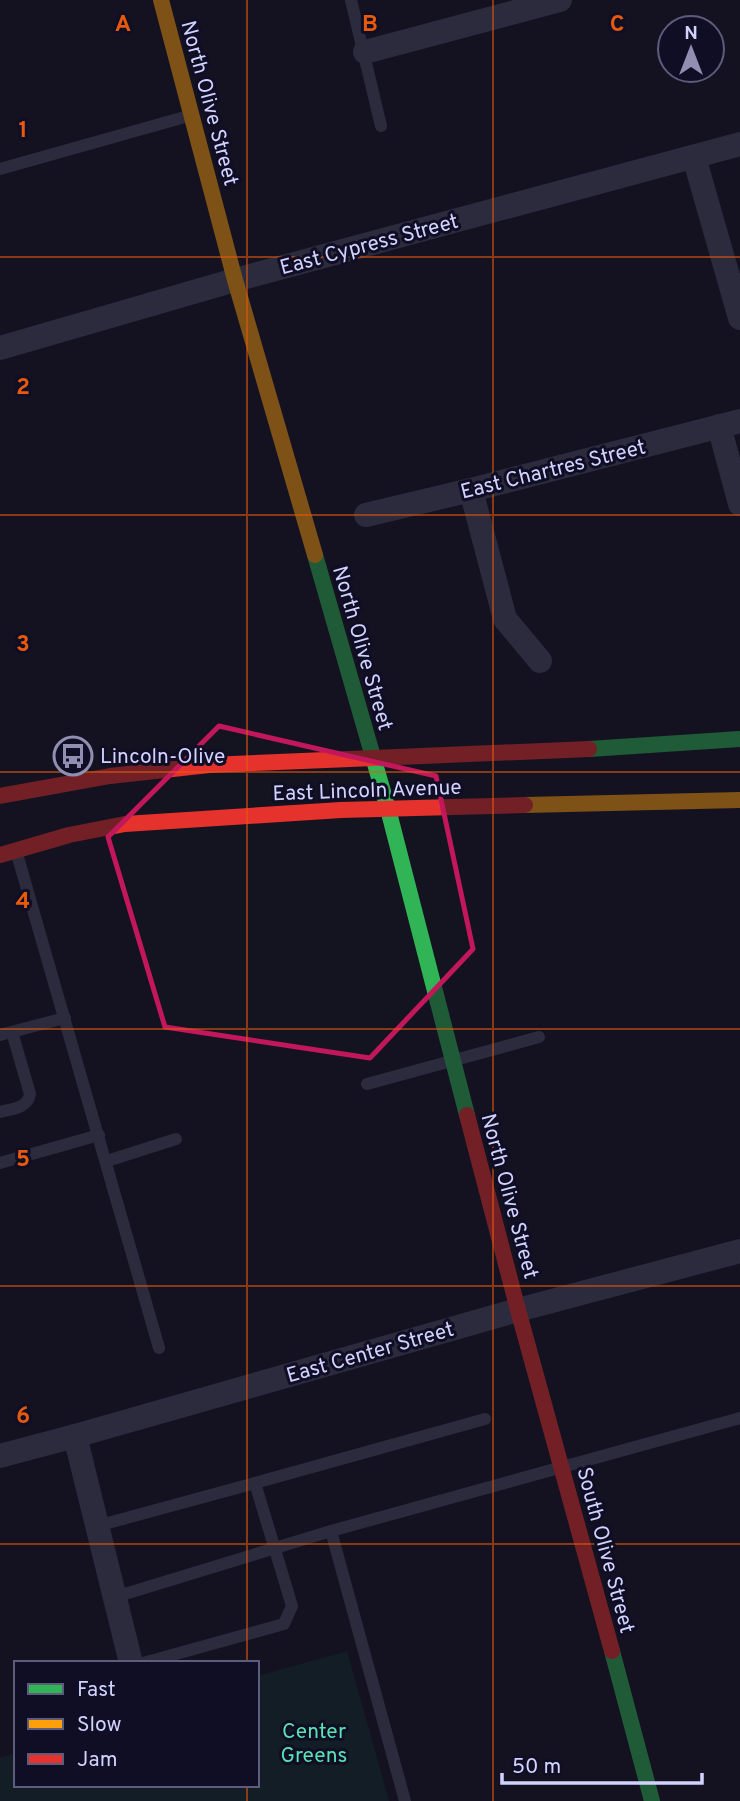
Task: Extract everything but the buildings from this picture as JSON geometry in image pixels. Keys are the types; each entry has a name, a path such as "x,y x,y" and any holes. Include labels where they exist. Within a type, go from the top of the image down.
{"street":[{"name":"North Olive Street","path":"161,0 235,281 388,809 518,1310"},
{"path":"365,52 560,0"},
{"name":"East Cypress Street","path":"0,348 235,281 740,144"},
{"path":"694,157 740,318"},
{"path":"729,424 740,504"},
{"name":"East Chartres Street","path":"366,514 729,424"},
{"path":"471,490 505,620 540,662"},
{"name":"East Lincoln Avenue","path":"0,796 110,776 209,765 544,752 740,739"},
{"name":"East Lincoln Avenue","path":"8,853 69,835 125,824 388,809 740,800"},
{"name":"East Center Street","path":"0,1455 518,1310 740,1251"},
{"name":"South Olive Street","path":"518,1310 652,1801"},
{"path":"75,1436 131,1661"}],"lane":[{"path":"351,0 381,126"},
{"path":"0,169 191,116"},
{"path":"8,853 65,1018 159,1348"},
{"path":"0,1112 25,1105 30,1094 6,1033 65,1018"},
{"path":"367,1084 539,1037"},
{"path":"0,1163 99,1135"},
{"path":"107,1161 176,1139"},
{"path":"115,1597 331,1531 740,1418"},
{"path":"97,1526 485,1419"},
{"path":"150,1661 284,1624 292,1606 255,1483"},
{"path":"331,1531 405,1801"}],"highlighted area":[{"path":"219,726 436,776 473,949 370,1058 165,1027 108,837"}],"green space":[{"name":"Center Greens","path":"347,1651 389,1801 0,1801 0,1758 14,1754 14,1787 259,1787 259,1675"}],"traffic: fast":[{"path":"315,555 388,809 467,1115"},
{"path":"589,749 740,739"},
{"path":"612,1651 652,1801"}],"traffic: slow":[{"path":"161,0 235,280 315,555"},
{"path":"525,805 740,800"}],"traffic: jam":[{"path":"0,796 110,776 209,765 589,749"},
{"path":"0,855 69,835 125,824 341,810 525,805"},
{"path":"467,1115 612,1651"}],"place":[{"name":"Lincoln-Olive","path":"73,756"}]}
